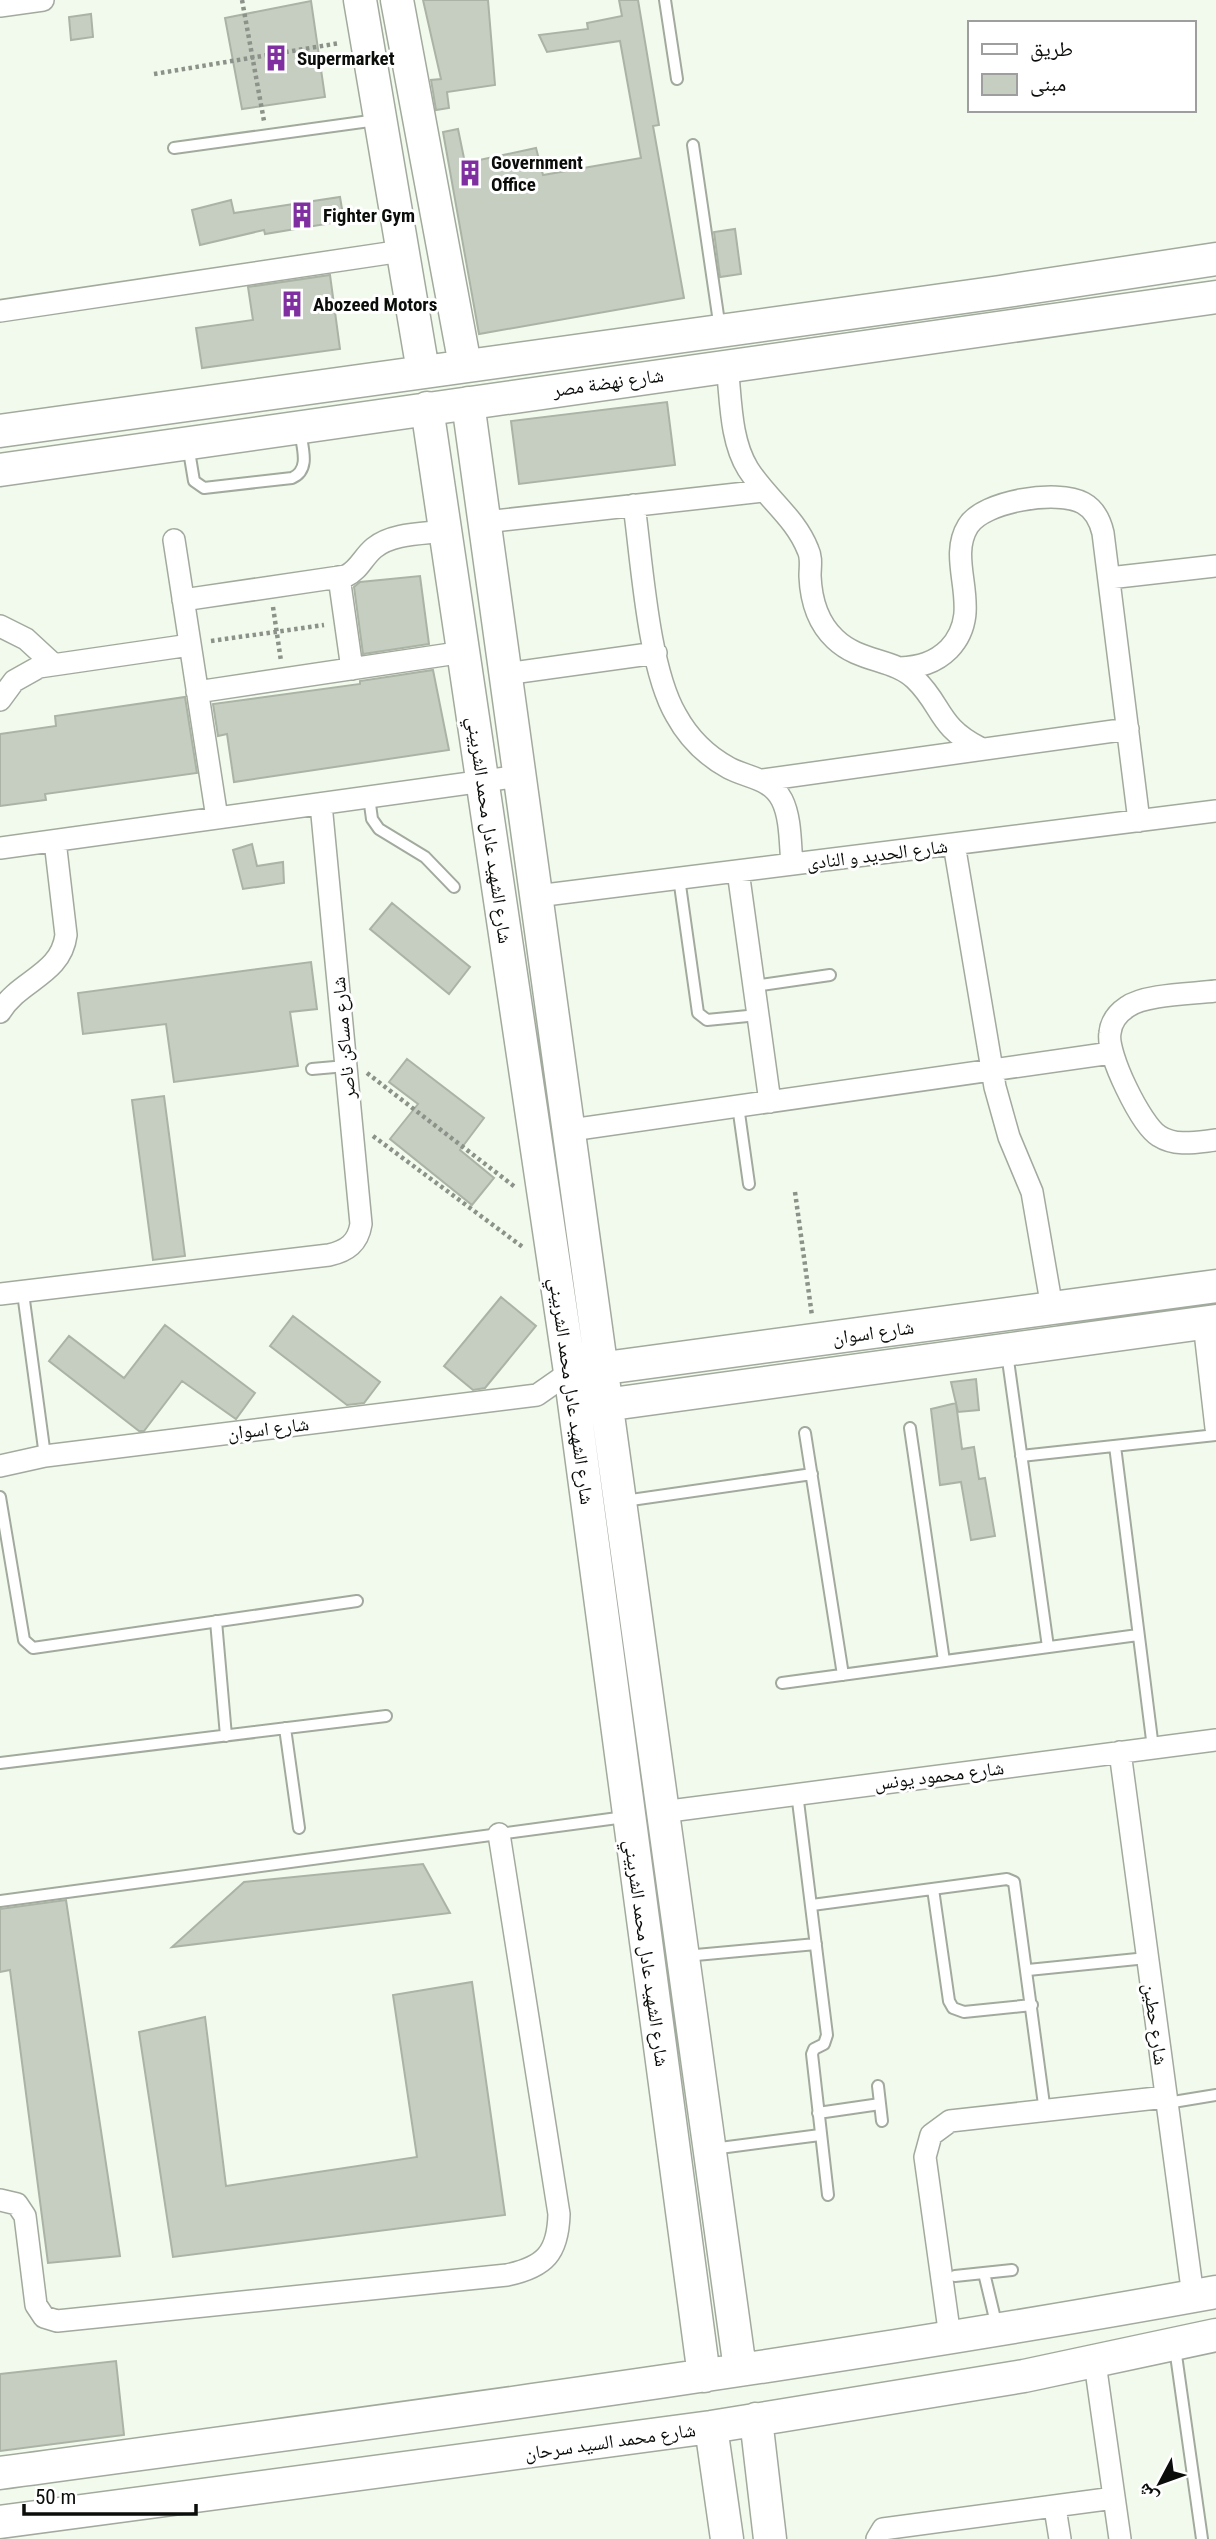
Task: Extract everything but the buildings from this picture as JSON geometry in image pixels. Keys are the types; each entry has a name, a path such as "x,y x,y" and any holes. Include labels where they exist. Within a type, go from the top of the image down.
{"street":[{"path":"0,6 43,0"},
{"path":"360,0 423,370"},
{"path":"397,0 465,365"},
{"path":"0,311 402,251"},
{"name":"شارع نهضة مصر","path":"0,431 423,370 1066,283 1216,259"},
{"path":"1066,283 1061,295 1065,307 1082,316"},
{"path":"1000,292 1013,307 1010,327"},
{"name":"شارع نهضة مصر","path":"0,470 1216,297"},
{"path":"727,365 736,439 747,467 764,491 792,519 803,536 811,555 813,598 825,627 857,655 900,668 922,686 949,728 979,748"},
{"name":"شارع الشهيد عادل محمد الشربيني","path":"468,403 604,1368 662,1812 740,2369"},
{"name":"شارع الشهيد عادل محمد الشربيني","path":"428,408 570,1372 704,2376"},
{"path":"485,523 764,491"},
{"path":"900,668 930,663 943,654 961,630 966,600 962,540 974,517 984,509 996,505 1056,498 1083,503 1101,524 1139,821"},
{"path":"634,505 656,653 668,701 687,733 729,768 763,780 776,791 784,806 792,864"},
{"path":"183,600 339,577 357,569 371,551 384,541 446,531"},
{"path":"174,540 217,818"},
{"path":"1109,578 1216,566"},
{"path":"339,577 352,669"},
{"path":"0,626 26,639 52,663"},
{"path":"0,700 14,681 52,663 190,645"},
{"path":"197,692 464,652"},
{"path":"506,674 656,653"},
{"path":"763,780 1128,729"},
{"path":"0,848 520,776"},
{"name":"شارع مساكن ناصر","path":"23,1293 329,1255 351,1246 361,1224 321,804"},
{"name":"شارع الحديد و النادى","path":"537,896 1216,811"},
{"path":"0,1012 20,988 52,968 65,947 66,935 55,841"},
{"path":"954,844 991,1070 1003,1120 1035,1205 1052,1307"},
{"path":"738,871 770,1101"},
{"path":"1216,991 1133,1003 1112,1023 1111,1052 1142,1121 1150,1130 1159,1137 1182,1143 1216,1140"},
{"path":"571,1130 1111,1052"},
{"name":"شارع اسوان","path":"537,1395 570,1372 1216,1286"},
{"path":"0,1294 23,1293"},
{"path":"1210,1322 1216,1428"},
{"name":"شارع اسوان","path":"0,1466 45,1456 537,1395 575,1409 609,1405 1210,1322"},
{"name":"شارع محمود يونس","path":"662,1812 1216,1740"},
{"name":"شارع حطين","path":"1120,1752 1166,2100 1205,2294"},
{"path":"0,2200 17,2204 25,2216 36,2305 44,2317 50,2320 507,2275 529,2270 547,2257 558,2237 559,2214 499,1834"},
{"path":"939,2391 945,2383 947,2364 938,2347 940,2339 925,2157 931,2135 950,2122 1166,2100"},
{"path":"0,2473 704,2376 1205,2294"},
{"path":"1009,2328 1007,2357 1010,2365 1024,2376"},
{"name":"شارع محمد السيد سرحان","path":"0,2522 301,2484 711,2427 1024,2376 1095,2363 1216,2335"},
{"path":"1095,2363 1120,2539"},
{"path":"756,2419 770,2539"},
{"path":"711,2427 727,2539"},
{"path":"296,2433 301,2484"},
{"path":"877,2539 883,2529 1114,2498"},
{"path":"1055,2508 1060,2539"}],"lane":[{"path":"665,0 677,79"},
{"path":"174,148 379,119"},
{"path":"693,145 720,330"},
{"path":"188,443 194,481 204,488 292,478 300,474 304,466 299,427"},
{"path":"369,797 372,818 379,829 425,857 454,887"},
{"path":"679,878 698,1013 707,1020 758,1014"},
{"path":"754,986 830,975"},
{"path":"312,1069 345,1061"},
{"path":"738,1106 749,1184"},
{"path":"23,1293 45,1456"},
{"path":"1006,1350 1048,1647"},
{"path":"910,1428 944,1661"},
{"path":"806,1433 843,1675"},
{"path":"1021,1456 1216,1435"},
{"path":"1115,1446 1153,1748"},
{"path":"621,1502 812,1474"},
{"path":"0,1497 24,1640 33,1648 357,1601"},
{"path":"216,1621 226,1736"},
{"path":"782,1683 1138,1635"},
{"path":"0,1763 386,1716"},
{"path":"285,1728 299,1828"},
{"path":"797,1793 827,2035 824,2044 814,2049 812,2054 828,2194"},
{"path":"0,1901 629,1816"},
{"path":"812,1905 1007,1879 1014,1882 1045,2112"},
{"path":"933,1889 949,2001 953,2008 964,2012 1032,2005"},
{"path":"683,1956 816,1944"},
{"path":"1027,1970 1147,1958"},
{"path":"878,2085 882,2121"},
{"path":"1166,2100 1216,2095"},
{"path":"818,2113 880,2104"},
{"path":"710,2150 820,2134"},
{"path":"955,2276 1012,2270"},
{"path":"984,2273 1009,2328"},
{"path":"1175,2345 1202,2539"}],"path":[{"path":"242,0 266,135"},
{"path":"154,74 365,39"},
{"path":"270,587 284,679"},
{"path":"190,645 346,622"},
{"path":"345,1061 547,1211"},
{"path":"351,1119 555,1271"},
{"path":"795,1192 816,1339"}],"place":[{"name":"Supermarket","path":"276,58"},
{"name":"Government Office","path":"470,173"},
{"name":"Fighter Gym","path":"302,215"},
{"name":"Abozeed Motors","path":"292,304"}]}
